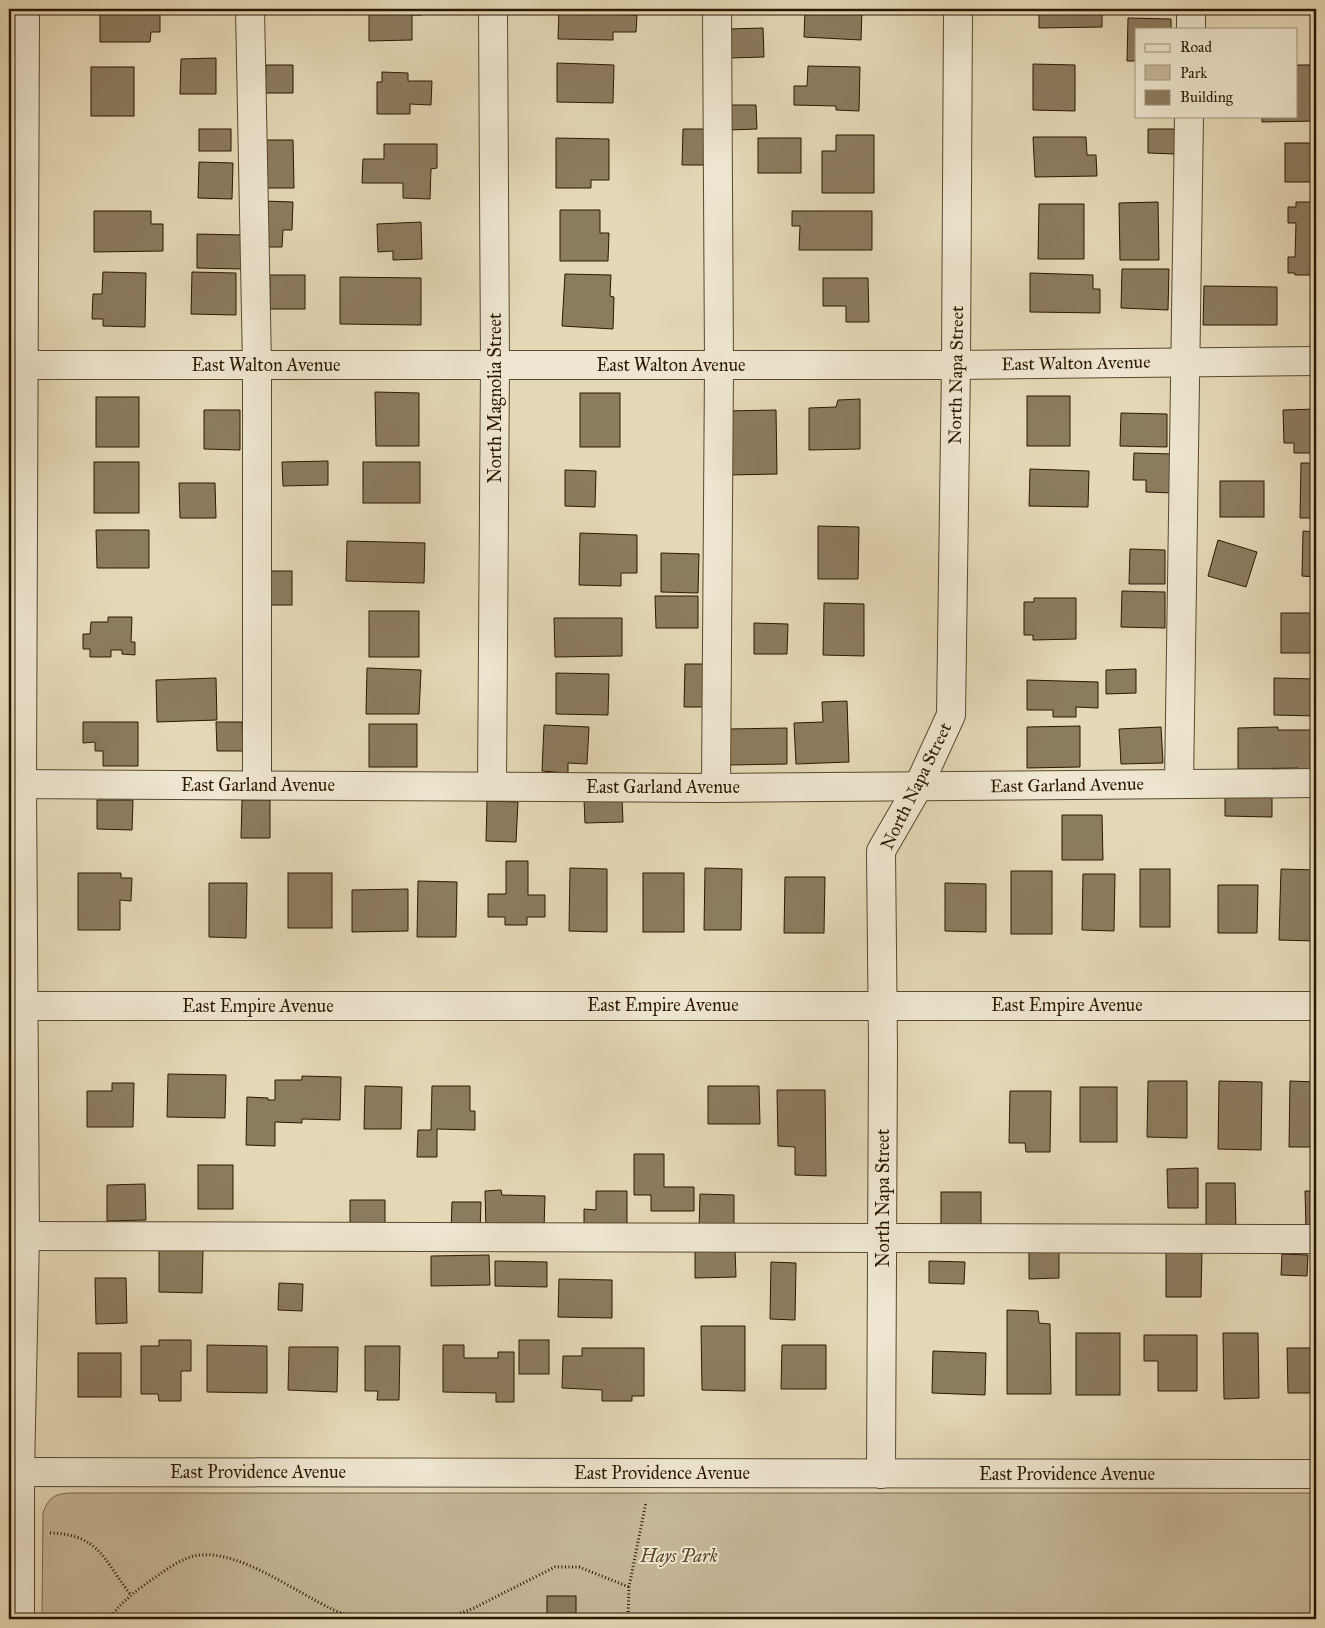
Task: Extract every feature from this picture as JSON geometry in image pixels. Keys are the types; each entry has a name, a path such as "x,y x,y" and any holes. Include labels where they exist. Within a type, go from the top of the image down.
{"street":[{"path":"20,1619 14,1472 17,1236 15,784 17,442 25,365 17,98 25,9"},
{"path":"250,9 257,365 257,785"},
{"name":"North Magnolia Street","path":"492,786 495,365 493,9"},
{"path":"716,788 717,9"},
{"name":"North Napa Street","path":"881,1474 883,1237 881,851 918,787 951,715 956,365 958,9"},
{"path":"1191,9 1191,28"},
{"path":"1179,784 1189,118"},
{"name":"East Walton Avenue","path":"25,365 956,365 1316,361"},
{"name":"East Garland Avenue","path":"15,784 716,788 1316,783"},
{"name":"East Empire Avenue","path":"16,1006 1316,1006"},
{"path":"17,1236 1316,1239"},
{"name":"East Providence Avenue","path":"14,1472 1316,1474"}],"path":[{"path":"628,1619 629,1587 647,1499"},
{"path":"47,1533 69,1534 86,1540 99,1551 130,1594"},
{"path":"109,1619 130,1594 181,1560 199,1555 214,1554 233,1558 336,1611 367,1619"},
{"path":"432,1619 450,1617 474,1608 555,1567 579,1567 629,1587"}],"green space":[{"name":"Hays Park","path":"71,1493 1316,1493 1316,1619 42,1619 43,1513 53,1497"}],"building":[{"path":"100,9 160,9 160,32 151,32 150,42 100,42"},
{"path":"369,9 422,9 422,15 412,15 412,40 369,41"},
{"path":"559,9 612,9 612,14 637,15 636,32 613,32 613,40 558,39"},
{"path":"805,9 862,9 861,40 804,37"},
{"path":"1039,9 1102,9 1102,27 1039,28"},
{"path":"1128,18 1171,19 1171,28 1135,28 1135,61 1127,61"},
{"path":"763,28 764,57 729,58 728,29"},
{"path":"216,58 216,94 180,94 181,59"},
{"path":"557,63 614,65 613,103 557,102"},
{"path":"1033,64 1075,65 1075,111 1033,110"},
{"path":"266,65 293,65 293,93 265,93"},
{"path":"1298,65 1316,65 1316,121 1262,122 1262,118 1298,118"},
{"path":"808,66 860,67 859,111 836,110 836,106 794,105 794,86 807,86"},
{"path":"91,67 134,67 134,116 91,116"},
{"path":"382,72 408,73 408,81 432,81 431,105 410,104 410,114 377,114 377,82 382,82"},
{"path":"728,105 756,105 757,129 728,130"},
{"path":"199,129 231,129 231,151 199,151"},
{"path":"683,129 709,129 708,165 682,165"},
{"path":"1148,129 1176,129 1176,154 1148,153"},
{"path":"836,135 874,135 874,193 822,193 822,151 836,151"},
{"path":"1033,137 1086,137 1087,155 1096,155 1097,176 1035,177"},
{"path":"556,138 609,139 609,180 591,180 591,188 556,188"},
{"path":"758,138 801,138 801,173 758,173"},
{"path":"263,140 293,140 294,188 264,188"},
{"path":"1285,143 1316,143 1316,182 1285,182"},
{"path":"384,144 437,144 437,168 431,169 430,199 403,198 403,183 362,183 363,159 384,159"},
{"path":"199,162 233,163 232,199 198,198"},
{"path":"263,201 293,202 292,230 283,230 282,247 261,247"},
{"path":"1158,202 1159,260 1120,260 1119,203"},
{"path":"1296,202 1316,202 1316,275 1288,273 1288,257 1295,257 1296,223 1288,223 1288,207 1296,207"},
{"path":"1039,204 1084,204 1084,259 1038,259"},
{"path":"560,210 600,210 600,233 609,233 608,261 560,261"},
{"path":"94,211 151,211 151,224 163,224 163,251 94,252"},
{"path":"792,211 872,211 872,250 799,250 800,226 792,226"},
{"path":"421,222 422,259 393,260 393,251 378,252 377,224"},
{"path":"197,234 242,235 241,269 197,268"},
{"path":"1122,269 1169,269 1168,310 1121,308"},
{"path":"103,272 146,273 145,327 103,326 103,319 92,319 93,294 102,294"},
{"path":"192,272 236,273 236,315 191,314"},
{"path":"1030,273 1093,275 1093,289 1100,289 1100,313 1030,312"},
{"path":"565,274 611,275 610,296 614,297 613,329 562,326"},
{"path":"270,275 305,275 305,309 270,309"},
{"path":"340,277 421,278 421,325 340,324"},
{"path":"823,278 868,278 869,322 846,322 846,306 823,306"},
{"path":"1204,286 1277,287 1277,325 1203,325"},
{"path":"375,392 419,393 419,446 376,446"},
{"path":"580,393 620,393 620,447 580,447"},
{"path":"1027,396 1070,396 1070,446 1027,446"},
{"path":"96,397 139,397 139,447 96,447"},
{"path":"860,399 860,449 809,450 809,408 836,407 838,400"},
{"path":"1316,409 1316,453 1294,453 1294,443 1284,443 1283,410"},
{"path":"204,410 240,410 240,450 204,449"},
{"path":"776,410 777,474 729,475 728,411"},
{"path":"1121,413 1167,414 1167,447 1120,446"},
{"path":"1134,453 1173,454 1173,493 1146,492 1146,480 1133,480"},
{"path":"328,461 328,485 283,486 282,462"},
{"path":"94,462 139,462 139,513 94,513"},
{"path":"363,462 420,462 420,503 363,503"},
{"path":"1301,463 1316,463 1316,518 1300,518"},
{"path":"1030,469 1089,471 1088,507 1029,506"},
{"path":"565,470 596,471 595,507 565,506"},
{"path":"1220,481 1264,481 1264,517 1220,517"},
{"path":"179,483 215,483 216,518 180,518"},
{"path":"818,526 859,527 858,579 818,579"},
{"path":"96,530 149,530 149,568 97,568"},
{"path":"1303,531 1316,532 1316,577 1302,576"},
{"path":"580,533 637,535 637,573 621,573 621,586 579,585"},
{"path":"1218,540 1257,552 1246,587 1208,576"},
{"path":"347,541 425,543 424,583 346,581"},
{"path":"1130,549 1165,550 1165,584 1129,584"},
{"path":"661,553 699,554 698,593 661,592"},
{"path":"262,571 292,571 292,605 262,605"},
{"path":"1122,591 1165,592 1165,628 1121,627"},
{"path":"655,596 698,596 698,628 656,628"},
{"path":"1034,598 1076,598 1076,639 1033,640 1033,635 1024,635 1024,602 1034,602"},
{"path":"824,603 864,604 864,656 823,655"},
{"path":"369,611 419,611 419,657 369,657"},
{"path":"1281,613 1316,613 1316,653 1281,653"},
{"path":"108,617 132,617 131,642 135,642 135,655 122,654 122,650 111,650 111,657 90,657 90,649 83,649 83,634 90,634 91,622 108,622"},
{"path":"554,618 622,618 622,656 555,657"},
{"path":"754,623 788,624 787,654 754,654"},
{"path":"685,664 705,664 704,707 684,707"},
{"path":"367,668 421,670 419,714 366,714"},
{"path":"1136,669 1136,693 1106,694 1106,670"},
{"path":"556,673 609,674 608,715 556,714"},
{"path":"216,678 217,720 157,722 156,680"},
{"path":"1274,678 1316,679 1316,716 1274,715"},
{"path":"1027,680 1098,682 1098,708 1076,707 1076,717 1053,717 1053,710 1027,710"},
{"path":"847,701 849,762 796,764 794,723 823,722 822,702"},
{"path":"83,722 138,722 138,766 103,766 103,751 95,751 95,742 83,743"},
{"path":"216,722 242,722 243,751 217,751"},
{"path":"369,724 417,724 417,767 369,767"},
{"path":"544,725 589,727 587,764 568,763 568,773 542,771"},
{"path":"1080,726 1080,767 1027,768 1027,727"},
{"path":"1161,727 1163,763 1121,764 1119,729"},
{"path":"1278,727 1278,730 1316,730 1316,772 1298,772 1298,768 1238,769 1238,728"},
{"path":"787,728 787,764 730,765 729,729"},
{"path":"1225,794 1272,794 1272,817 1225,816"},
{"path":"622,798 623,822 585,823 584,799"},
{"path":"97,800 133,800 132,830 97,829"},
{"path":"242,800 270,800 270,838 241,838"},
{"path":"487,801 518,802 516,842 486,841"},
{"path":"1062,815 1102,815 1103,860 1062,860"},
{"path":"506,861 528,861 528,895 545,895 545,917 527,917 527,925 505,925 505,917 488,917 488,894 506,894"},
{"path":"570,868 607,869 607,932 569,931"},
{"path":"705,868 742,869 741,930 704,930"},
{"path":"1140,869 1170,869 1170,927 1140,927"},
{"path":"1281,869 1316,870 1316,941 1279,940"},
{"path":"1011,871 1052,871 1052,934 1011,934"},
{"path":"78,873 121,873 121,878 132,878 131,901 120,900 120,930 78,930"},
{"path":"288,873 332,873 332,928 288,928"},
{"path":"643,873 684,873 684,932 643,932"},
{"path":"1083,874 1115,874 1114,931 1082,930"},
{"path":"785,877 825,877 824,933 784,933"},
{"path":"418,881 457,882 456,937 417,937"},
{"path":"209,883 247,883 246,938 209,937"},
{"path":"945,883 986,884 986,932 945,931"},
{"path":"1218,885 1258,885 1257,933 1218,933"},
{"path":"408,889 408,931 352,932 352,890"},
{"path":"168,1074 226,1075 225,1118 167,1117"},
{"path":"302,1076 341,1077 340,1120 302,1119 302,1123 275,1122 275,1146 246,1145 247,1097 275,1100 275,1080 302,1080"},
{"path":"1148,1081 1187,1081 1187,1138 1147,1137"},
{"path":"1219,1081 1262,1082 1261,1150 1218,1149"},
{"path":"1290,1081 1316,1082 1314,1147 1289,1147"},
{"path":"112,1083 134,1083 133,1127 87,1127 87,1091 112,1091"},
{"path":"365,1086 402,1087 401,1129 364,1129"},
{"path":"432,1086 470,1086 470,1111 475,1111 475,1130 437,1129 437,1157 417,1157 418,1130 431,1130"},
{"path":"708,1086 759,1086 760,1124 708,1124"},
{"path":"1080,1087 1117,1087 1117,1142 1080,1142"},
{"path":"777,1090 825,1090 826,1176 795,1175 795,1147 778,1146"},
{"path":"1010,1091 1051,1091 1050,1152 1026,1152 1025,1143 1009,1143"},
{"path":"634,1154 664,1154 664,1187 694,1187 694,1211 651,1211 651,1195 634,1195"},
{"path":"198,1165 233,1165 233,1209 198,1209"},
{"path":"1198,1168 1198,1208 1168,1208 1167,1169"},
{"path":"1206,1183 1235,1183 1236,1230 1206,1230"},
{"path":"145,1184 146,1220 107,1221 107,1185"},
{"path":"501,1190 502,1195 545,1196 544,1230 486,1231 485,1191"},
{"path":"596,1191 627,1191 627,1230 584,1230 584,1209 596,1210"},
{"path":"1305,1191 1316,1191 1316,1227 1306,1228"},
{"path":"941,1192 981,1192 981,1229 941,1229"},
{"path":"700,1194 734,1195 734,1230 699,1230"},
{"path":"350,1200 385,1200 385,1232 350,1231"},
{"path":"452,1202 481,1202 480,1232 451,1232"},
{"path":"735,1248 736,1277 695,1278 695,1249"},
{"path":"159,1249 203,1250 202,1293 159,1292"},
{"path":"1029,1251 1059,1251 1059,1278 1029,1279"},
{"path":"1166,1251 1202,1251 1201,1297 1166,1297"},
{"path":"1282,1254 1308,1255 1307,1276 1281,1275"},
{"path":"489,1255 490,1285 431,1286 431,1256"},
{"path":"495,1261 547,1262 547,1287 495,1286"},
{"path":"929,1261 965,1262 964,1284 929,1283"},
{"path":"771,1262 796,1263 795,1320 770,1319"},
{"path":"95,1278 126,1278 127,1323 96,1324"},
{"path":"559,1279 612,1280 612,1318 558,1317"},
{"path":"279,1283 303,1284 302,1311 278,1310"},
{"path":"1007,1310 1038,1311 1039,1323 1050,1324 1051,1394 1007,1394"},
{"path":"701,1326 745,1326 745,1391 702,1390"},
{"path":"1076,1333 1120,1333 1120,1395 1076,1395"},
{"path":"1223,1333 1258,1333 1259,1398 1224,1399"},
{"path":"1144,1335 1197,1335 1197,1391 1158,1391 1158,1361 1144,1361"},
{"path":"159,1340 191,1340 191,1371 181,1371 181,1401 159,1401 158,1394 141,1394 141,1346 159,1346"},
{"path":"519,1340 549,1340 549,1374 519,1374"},
{"path":"207,1345 267,1346 267,1393 207,1392"},
{"path":"443,1345 464,1345 464,1358 498,1358 498,1352 514,1352 514,1402 496,1402 496,1393 443,1392"},
{"path":"782,1345 826,1345 826,1389 781,1389"},
{"path":"365,1346 400,1346 399,1400 377,1400 378,1391 365,1391"},
{"path":"289,1347 338,1347 337,1392 288,1390"},
{"path":"582,1348 644,1348 644,1396 632,1396 632,1401 602,1401 602,1390 562,1388 563,1356 582,1356"},
{"path":"1287,1348 1316,1348 1316,1393 1288,1393"},
{"path":"933,1351 986,1353 985,1395 932,1393"},
{"path":"78,1353 121,1353 121,1397 78,1397"},
{"path":"547,1596 576,1596 576,1619 547,1619"}]}
